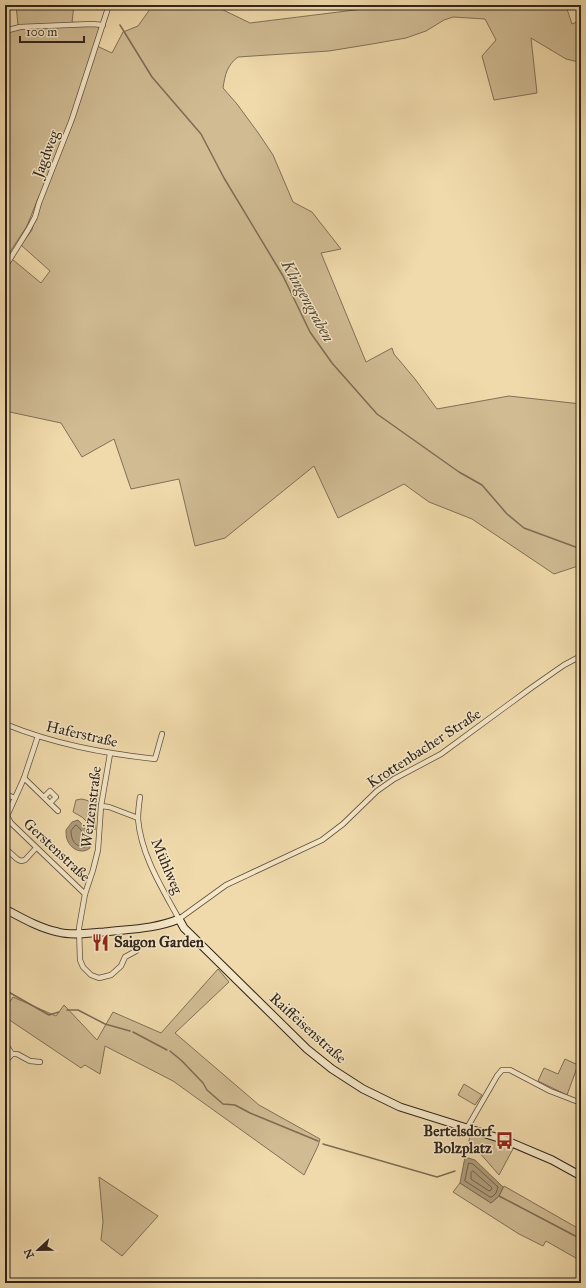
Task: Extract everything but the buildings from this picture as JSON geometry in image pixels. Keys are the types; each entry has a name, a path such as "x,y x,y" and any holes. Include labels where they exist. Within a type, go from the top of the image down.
{"street":[{"name":"Jagdweg","path":"5,267 35,217 39,203 72,119 109,5"},
{"path":"5,31 20,27 92,24 103,25"},
{"name":"Krottenbacher Straße","path":"179,919 226,885 322,840 343,824 377,792 394,779 441,754 531,688 564,665 581,656"},
{"name":"Haferstraße","path":"5,724 65,744 110,754 155,759 162,734"},
{"name":"Gerstenstraße","path":"38,736 24,778 7,819 85,894"},
{"name":"Weizenstraße","path":"110,754 101,806 98,850 85,894 79,928 80,960 83,967 91,975 99,978 112,975 121,966 125,957 136,951"},
{"path":"24,778 58,811"},
{"path":"44,797 50,791 56,797 50,803"},
{"path":"5,794 15,798"},
{"name":"Mühlweg","path":"140,797 138,818 142,841 151,866 179,919"},
{"path":"101,806 109,807 138,818"},
{"path":"5,848 21,861 26,860 36,848"},
{"path":"5,909 32,923 59,933 80,934 153,927 179,919"},
{"name":"Raiffeisenstraße","path":"179,919 184,928 307,1049 332,1069 363,1089 400,1107 505,1140 580,1172"},
{"path":"5,1044 12,1054"},
{"path":"12,1054 17,1054 30,1061 40,1062"},
{"path":"5,1062 12,1054"},
{"path":"467,1128 502,1070 510,1070 550,1091 581,1103"}],"shaded area":[{"path":"16,5 74,5 72,22 102,25 97,46 112,53 123,32 138,26 153,5 177,7 183,5 213,5 250,23 371,8 377,5 569,5 566,6 572,24 581,20 581,55 579,62 566,59 531,38 537,93 494,100 482,56 496,40 485,19 453,17 444,20 426,31 406,38 329,51 238,57 231,63 227,71 223,88 237,104 273,155 293,202 312,212 341,249 321,253 366,362 392,348 394,354 437,409 509,396 581,404 581,565 554,574 472,519 429,502 404,484 338,518 314,466 225,538 195,546 179,479 131,489 114,439 82,457 61,423 5,411 5,274 12,259 41,283 50,271 21,245 32,230 39,196 27,226 8,255 5,252 5,29 18,25"},
{"path":"82,799 96,803 95,830 82,817 73,812 76,800"},
{"path":"218,969 229,982 175,1033 259,1105 320,1139 304,1175 173,1081 105,1046 100,1074 85,1065 81,1068 5,1017 5,1009 13,997 56,1016 64,1005 97,1040 113,1012 161,1033"},
{"path":"565,1059 578,1065 567,1095 538,1081 544,1068 558,1074"},
{"path":"464,1084 482,1095 475,1105 458,1095"},
{"path":"471,1133 514,1147 499,1175 478,1151 467,1148"},
{"path":"99,1177 158,1216 122,1256 101,1240 103,1222"},
{"path":"460,1183 491,1203 499,1196 504,1186 581,1230 581,1261 546,1241 543,1246 519,1234 453,1192"}],"water":[{"path":"78,820 86,830 89,839 90,848 83,851 73,848 66,837 66,830 72,822"},
{"path":"465,1157 475,1160 503,1187 499,1196 491,1203 460,1183"}],"waterway":[{"name":"Klingengraben","path":"120,25 152,77 201,134 224,178 283,276 310,332 332,363 377,414 459,472 482,485 507,514 524,528 581,549"},
{"path":"5,990 49,1015 59,1012"},
{"path":"67,1010 78,1010 105,1024 130,1031"},
{"path":"133,1032 167,1050"},
{"path":"170,1051 182,1061 203,1083 207,1090 223,1104 235,1105 250,1113 318,1141"},
{"path":"323,1144 437,1177 455,1171"},
{"path":"499,1196 581,1239"}],"place":[{"name":"Saigon Garden","path":"101,942"},
{"name":"Bertelsdorf Bolzplatz","path":"505,1140"}]}
